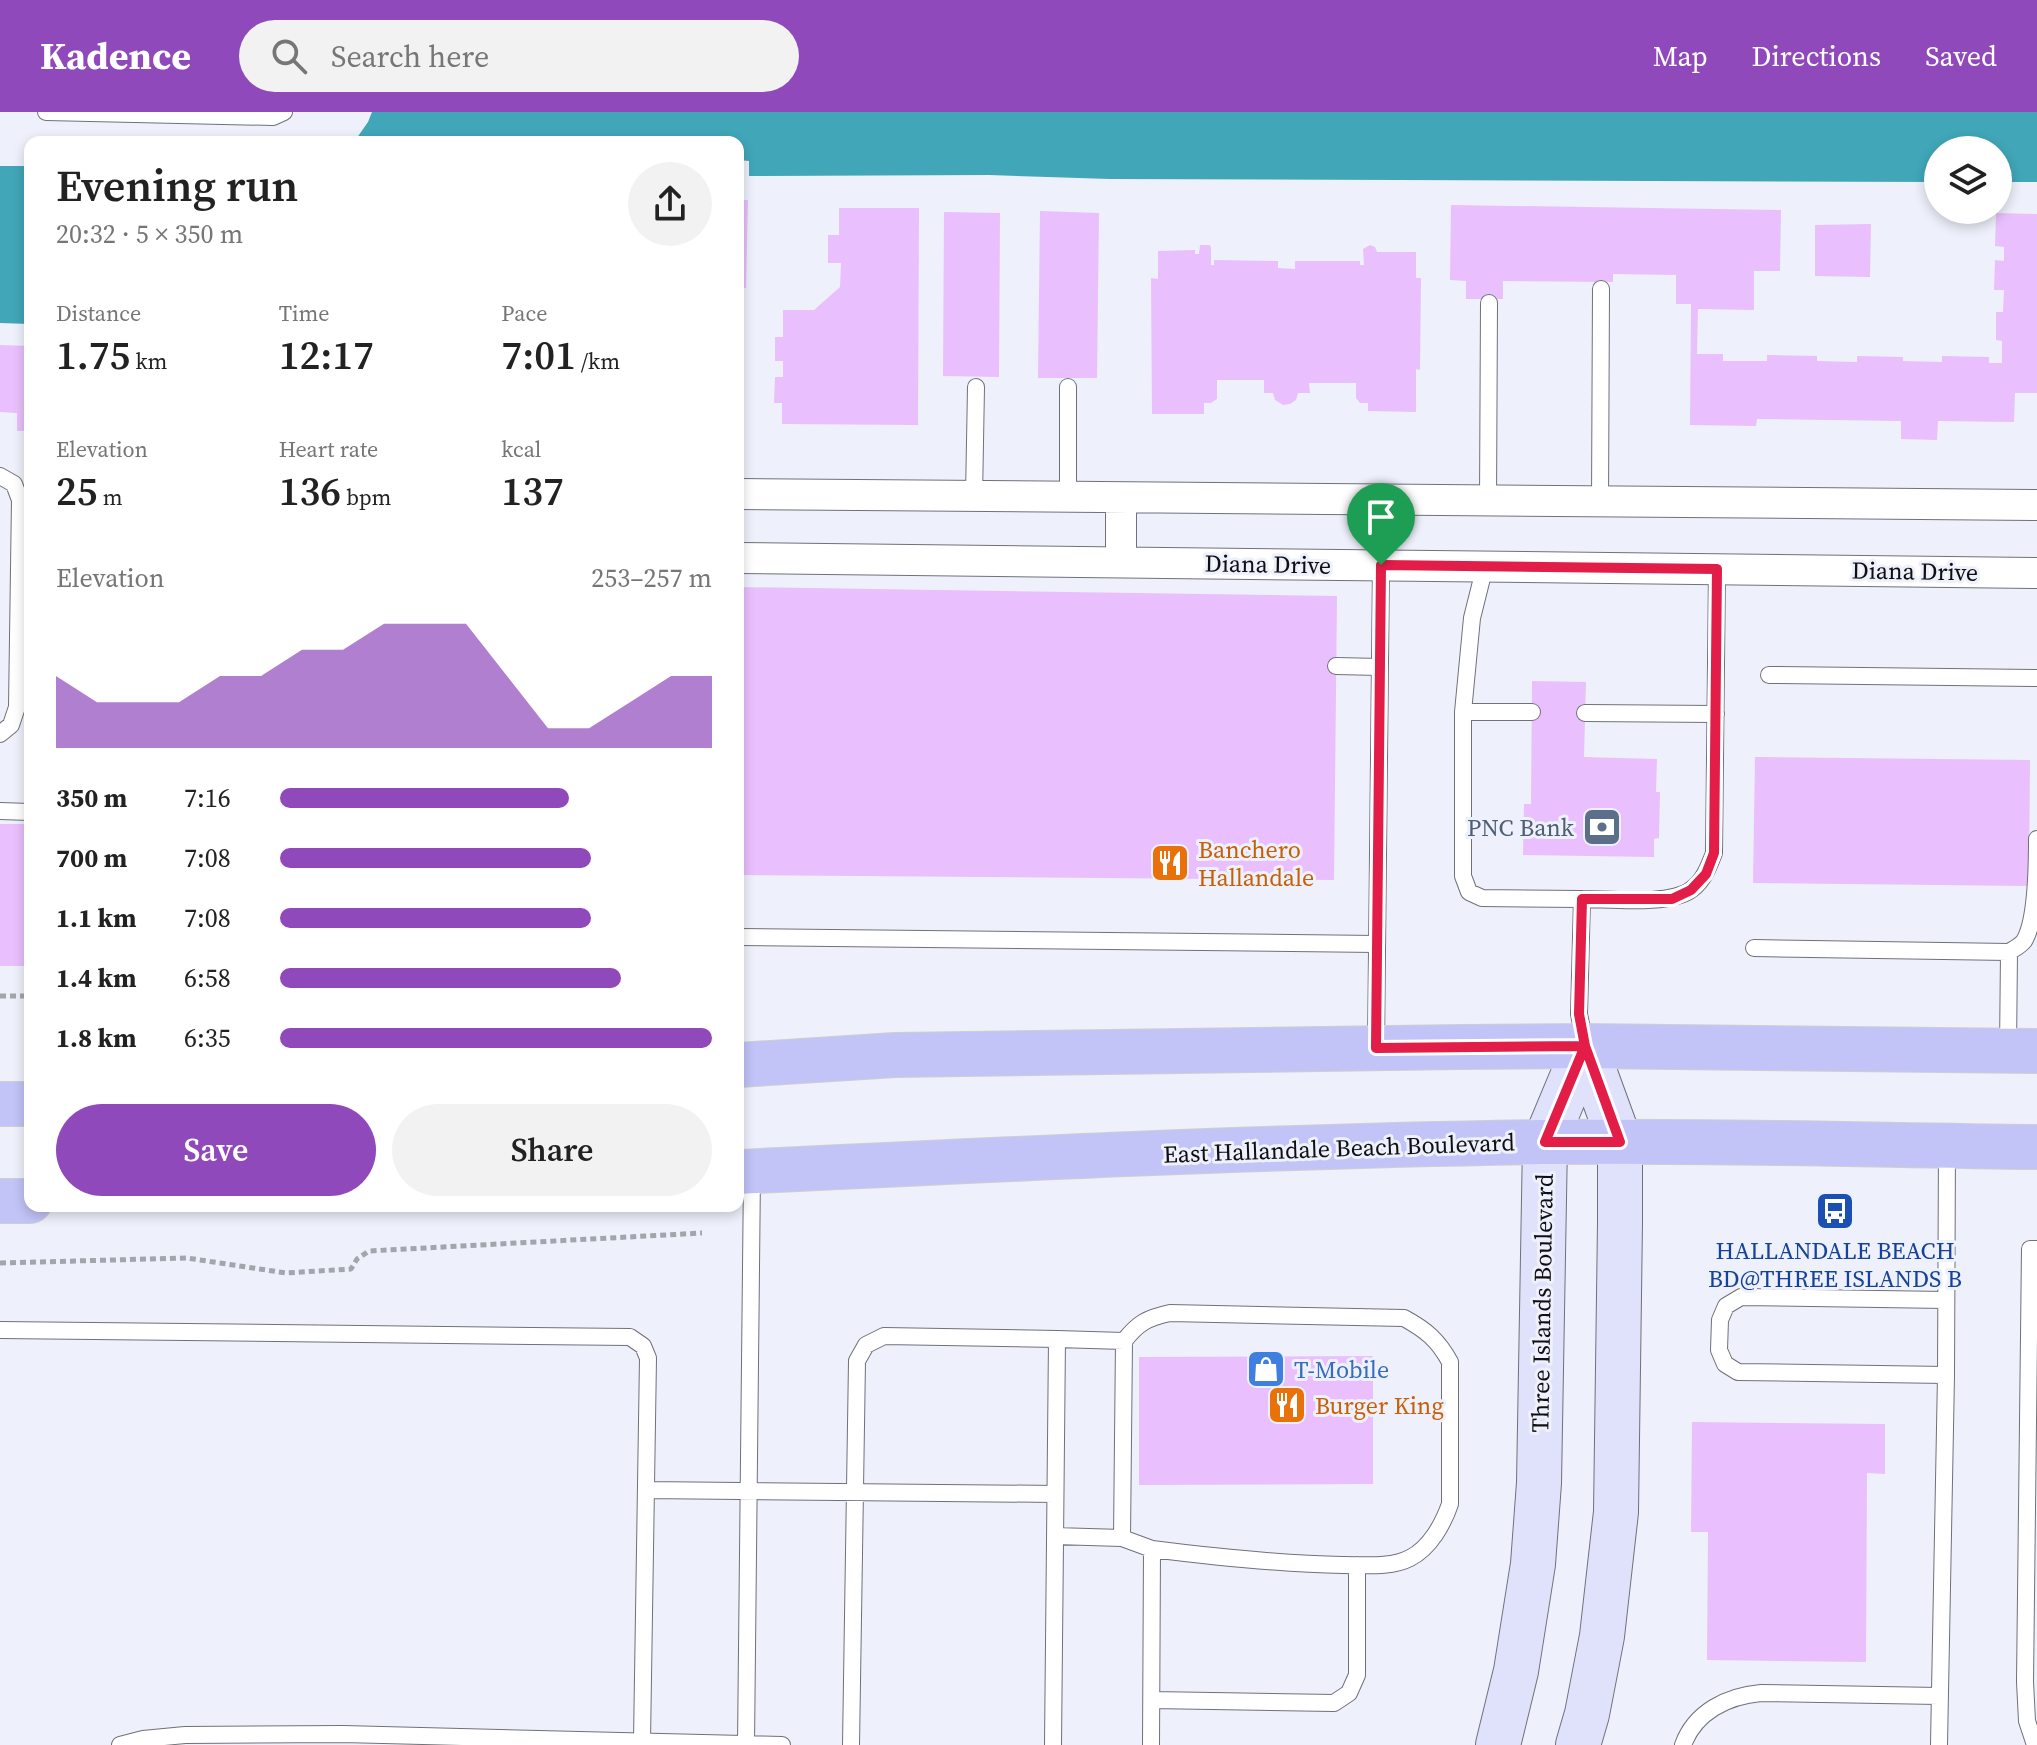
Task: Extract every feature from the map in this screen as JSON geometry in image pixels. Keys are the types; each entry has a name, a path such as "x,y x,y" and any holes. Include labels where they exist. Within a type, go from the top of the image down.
{"main road":[{"path":"744,1065 895,1055 1376,1048 1585,1046 2022,1051"},
{"path":"0,1104 24,1104"},
{"name":"East Hallandale Beach Boulevard","path":"745,1172 883,1164 1545,1142 2037,1147"},
{"path":"0,1201 24,1201"}],"street":[{"path":"744,494 2037,505"},
{"path":"1121,498 1121,562"},
{"name":"Diana Drive","path":"744,558 2037,573"},
{"path":"1578,1745 1602,1636 1616,1512 1620,1142 1585,1046"},
{"name":"Three Islands Boulevard","path":"1498,1745 1516,1671 1533,1564 1539,1483 1545,1142 1585,1046"}],"lane":[{"path":"46,112 273,117 284,112"},
{"path":"1600,501 1601,289"},
{"path":"1488,501 1489,303"},
{"path":"974,497 976,387"},
{"path":"1068,387 1068,497"},
{"path":"0,476 14,484 24,499"},
{"path":"0,734 11,725 17,707 24,526"},
{"path":"1376,1048 1381,565"},
{"path":"1485,566 1472,618 1463,712 1463,876 1469,892 1482,898 1672,899 1691,890 1706,874 1714,853 1717,569"},
{"path":"1336,666 1380,667"},
{"path":"1769,675 2037,678"},
{"path":"1463,712 1532,712"},
{"path":"1585,713 1716,714"},
{"path":"0,811 24,812"},
{"path":"1754,948 2009,952 2022,944 2030,929 2037,839"},
{"path":"1582,899 1579,1014 1585,1046"},
{"path":"744,937 1377,944"},
{"path":"2009,952 2022,1051"},
{"path":"1939,1745 1947,1146"},
{"path":"745,1172 750,1491 746,1744"},
{"path":"2035,1745 2027,1721 2025,1682 2030,1249 2037,1249"},
{"path":"1946,1300 1741,1297 1726,1306 1720,1320 1719,1350 1725,1364 1738,1372 1946,1375"},
{"path":"1055,1536 1122,1538 1152,1549 1254,1561 1390,1565 1412,1558 1444,1522 1450,1504 1450,1362 1424,1329 1404,1318 1170,1313 1153,1316 1136,1326 1124,1341 1122,1538"},
{"path":"0,1330 630,1337 643,1346 648,1358 642,1741"},
{"path":"851,1745 857,1361 866,1345 884,1336 1124,1341"},
{"path":"1053,1745 1057,1339"},
{"path":"646,1490 1055,1494"},
{"path":"1151,1745 1152,1549"},
{"path":"1152,1700 1334,1703 1349,1693 1357,1675 1357,1565"},
{"path":"1683,1745 1687,1735 1709,1710 1744,1695 1939,1696"},
{"path":"120,1745 143,1739 185,1735 242,1734 782,1745"}],"path":[{"path":"0,996 24,996"},
{"path":"0,1263 187,1258 286,1273 351,1269 357,1259 369,1251 702,1233"}],"water":[{"path":"372,112 2037,112 2037,182 2012,182 2012,136 1924,136 1924,182 749,176 749,161 744,161 744,136 358,136"},
{"path":"0,166 24,166 24,324 0,323"}],"building":[{"path":"744,200 748,200 746,288"},
{"path":"1451,205 1781,210 1780,271 1754,271 1754,310 1698,309 1697,354 1723,354 1723,361 1767,361 1767,355 1817,356 1817,361 1857,362 1857,356 1942,362 1942,356 1989,357 1989,363 2002,363 2002,341 1996,340 1996,312 2003,312 2004,290 1994,290 1995,260 2004,261 2004,247 1995,246 1996,224 2012,224 2012,213 2037,214 2037,393 2015,393 2014,422 1938,421 1937,440 1901,439 1901,421 1757,419 1756,426 1690,425 1691,304 1676,304 1676,275 1613,274 1613,282 1503,281 1503,299 1466,299 1466,281 1450,280"},
{"path":"839,208 919,208 918,425 782,424 782,403 774,403 775,377 783,377 783,361 775,361 775,337 783,337 783,310 814,310 840,287 841,263 828,263 828,235 839,235"},
{"path":"1040,211 1099,213 1097,378 1038,378"},
{"path":"944,212 1000,213 999,377 943,376"},
{"path":"1871,224 1870,277 1815,276 1815,225"},
{"path":"1200,245 1210,245 1211,265 1214,265 1214,260 1278,261 1278,268 1295,269 1295,261 1360,261 1360,265 1364,265 1363,249 1370,245 1377,252 1416,252 1416,278 1421,278 1420,370 1416,369 1416,412 1368,411 1368,403 1360,403 1356,398 1356,383 1309,383 1310,393 1298,393 1296,400 1283,405 1275,400 1273,393 1264,393 1264,380 1217,380 1217,399 1204,403 1204,414 1152,414 1151,278 1158,279 1158,251 1195,250 1195,254 1199,254"},
{"path":"0,345 24,346 24,431 17,431 17,413 0,412"},
{"path":"744,587 1337,596 1334,880 744,875"},
{"path":"1532,681 1586,682 1584,757 1657,759 1659,838 1654,839 1654,857 1523,855 1524,804 1531,804"},
{"path":"1755,757 2030,760 2029,886 1753,883"},
{"path":"0,824 24,824 24,966 0,966"},
{"path":"1373,1356 1373,1484 1139,1485 1139,1357"},
{"path":"1692,1422 1885,1424 1885,1474 1867,1473 1866,1662 1707,1660 1708,1532 1691,1532"}],"place":[{"name":"PNC Bank","path":"1602,827"},
{"name":"Banchero Hallandale","path":"1170,863"},
{"name":"HALLANDALE BEACH BD@THREE ISLANDS B","path":"1835,1211"},
{"name":"T-Mobile","path":"1266,1369"},
{"name":"Burger King","path":"1287,1405"}],"route":[{"path":"1381,565 1376,1048 1585,1046 1545,1142 1620,1142 1585,1046 1579,1014 1582,899 1672,899 1691,890 1706,874 1714,853 1717,569 1381,565"}]}
